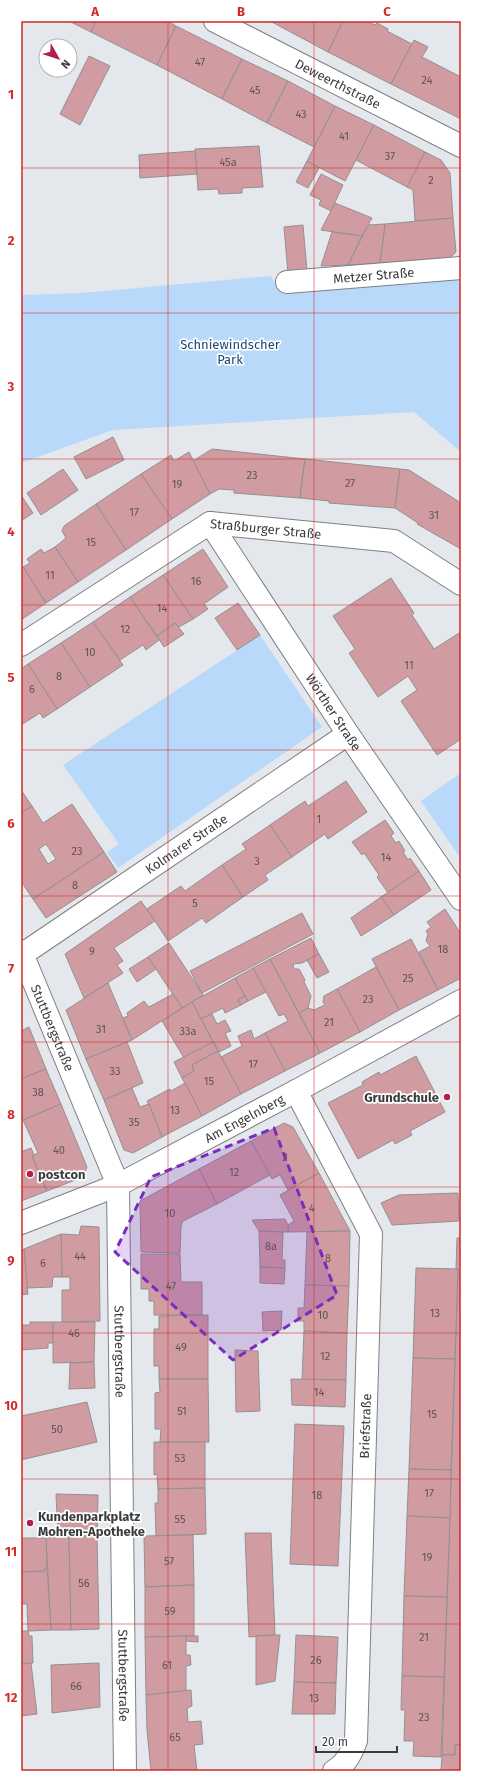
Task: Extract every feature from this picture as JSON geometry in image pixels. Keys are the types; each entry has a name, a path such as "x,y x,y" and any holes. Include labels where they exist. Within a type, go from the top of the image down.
{"street":[{"name":"Deweerthstraße","path":"216,21 461,146"},
{"name":"Metzer Straße","path":"287,282 461,268"},
{"name":"Straßburger Straße","path":"21,645 210,522 394,541 461,584"},
{"name":"Wörther Straße","path":"210,522 348,734 461,899"},
{"name":"Kolmarer Straße","path":"22,952 348,734"},
{"name":"Stuttbergstraße","path":"22,952 118,1185 124,1771"},
{"name":"Am Engelnberg","path":"21,1223 118,1185 296,1091 461,1001"},
{"name":"Briefstraße","path":"296,1091 371,1234 356,1741 350,1757 334,1771"}],"highlighted area":[{"path":"274,1128 337,1295 233,1360 115,1252 151,1177"}],"green space":[{"name":"Schniewindscher Park","path":"271,276 279,291 461,277 461,452 414,412 113,430 21,463 21,295 82,293"},
{"path":"260,635 322,727 118,868 107,852 119,844 63,765"},
{"path":"461,773 461,859 421,801"}],"building":[{"path":"69,21 96,21 91,32"},
{"path":"96,21 167,21 176,26 157,65 91,32"},
{"path":"270,21 343,21 328,52"},
{"path":"343,21 367,21 375,25 377,23 388,29 387,31 412,44 391,84 328,52"},
{"path":"176,26 242,59 222,99 157,65"},
{"path":"414,40 428,47 422,57 461,77 461,119 391,84"},
{"path":"89,56 110,66 80,125 60,114"},
{"path":"242,59 288,81 267,123 222,99"},
{"path":"288,81 335,106 314,147 267,123"},
{"path":"335,106 374,125 345,181 307,161"},
{"path":"374,125 425,152 407,187 356,160"},
{"path":"259,146 263,187 242,188 242,193 219,194 218,189 198,190 195,149"},
{"path":"195,151 197,174 140,178 139,155"},
{"path":"425,152 441,160 450,173 453,218 415,221 413,190 407,187"},
{"path":"307,161 319,168 308,188 296,182"},
{"path":"321,174 343,185 331,211 319,205 321,200 310,195"},
{"path":"335,203 372,218 362,236 321,230"},
{"path":"453,218 456,252 448,260 380,263 385,224"},
{"path":"385,224 380,263 348,265 368,225"},
{"path":"303,225 307,271 288,273 284,227"},
{"path":"332,232 362,236 348,265 321,266"},
{"path":"113,437 124,460 86,479 74,457"},
{"path":"212,449 305,459 300,498 234,493 234,490 219,489 210,494 193,461"},
{"path":"189,452 210,494 172,519 141,474 171,455 174,461"},
{"path":"305,459 400,469 395,508 329,503 329,501 300,498"},
{"path":"63,469 78,490 41,515 27,493"},
{"path":"400,469 409,470 461,503 461,549 417,524 418,523 395,508"},
{"path":"141,474 172,519 126,550 96,504"},
{"path":"21,495 33,513 21,521"},
{"path":"96,504 126,550 78,582 55,547 66,538 62,531 64,526"},
{"path":"55,547 78,582 46,603 23,567 30,563 27,559 41,549 44,553"},
{"path":"203,549 228,587 204,604 208,609 193,619 163,575"},
{"path":"23,567 46,603 21,620 21,568"},
{"path":"163,575 193,619 179,627 175,623 157,636 130,597"},
{"path":"391,578 414,613 412,615 434,649 459,633 461,637 461,739 437,755 401,701 417,690 408,676 378,697 349,653 355,649 333,616"},
{"path":"130,597 159,640 146,650 143,645 120,660 93,622"},
{"path":"238,603 260,635 237,650 215,618"},
{"path":"93,622 123,665 90,687 61,643"},
{"path":"175,623 184,634 164,647 157,636"},
{"path":"61,643 90,687 57,709 28,664"},
{"path":"28,664 57,709 43,718 40,713 21,725 21,669"},
{"path":"346,781 367,812 328,839 325,834 292,857 270,825 305,801 308,806"},
{"path":"21,790 32,806 21,813"},
{"path":"72,804 104,852 33,899 21,881 21,813 32,806 43,823","holes":["46,844 56,859 48,864 39,849"]},
{"path":"385,820 394,833 391,836 396,843 399,841 408,860 410,858 419,871 388,893 377,877 379,875 364,853 362,855 352,842"},
{"path":"270,825 292,857 265,875 268,880 243,897 222,865 246,849 242,844"},
{"path":"104,852 117,872 46,918 33,899"},
{"path":"222,865 243,897 206,923 202,918 168,941 147,909 181,886 185,891"},
{"path":"419,871 431,890 394,915 381,897"},
{"path":"381,897 394,915 361,936 351,918"},
{"path":"141,901 155,921 114,948 123,961 117,965 123,973 84,998 65,954"},
{"path":"445,909 461,934 461,978 438,990 419,952 430,946 426,941 428,934 426,931 431,927 427,922"},
{"path":"302,913 313,934 202,993 190,971"},
{"path":"311,938 319,954 302,963 293,964 294,969 299,969 311,996 308,1008 299,1013 270,959"},
{"path":"411,939 438,990 399,1010 372,959"},
{"path":"169,943 203,995 182,1008 148,957"},
{"path":"319,954 329,972 317,978 307,960"},
{"path":"148,957 156,969 137,982 129,969"},
{"path":"270,959 320,1053 285,1071 265,1033 288,1021 284,1014 279,1016 253,968"},
{"path":"376,967 399,1010 360,1032 337,989"},
{"path":"253,968 266,992 248,1001 235,978"},
{"path":"235,978 245,996 238,1000 241,1005 225,1013 223,1008 201,1019 192,1002"},
{"path":"108,983 132,1040 86,1059 66,1010"},
{"path":"337,989 360,1032 320,1053 299,1013 308,1008 314,1010 325,1005 323,1002 324,996"},
{"path":"173,994 182,1008 132,1040 123,1018 128,1016 127,1013 144,1001 149,1007"},
{"path":"245,996 248,1001 241,1005 238,1000"},
{"path":"192,1002 213,1042 184,1058 162,1021"},
{"path":"212,1014 217,1024 225,1020 231,1031 225,1033 231,1046 219,1052 201,1019"},
{"path":"29,1027 46,1069 21,1079 21,1031"},
{"path":"251,1030 254,1039 265,1033 285,1071 241,1094 221,1057 242,1046 238,1036"},
{"path":"127,1042 143,1083 104,1100 86,1059"},
{"path":"213,1042 218,1051 192,1065 194,1071 182,1078 174,1062"},
{"path":"218,1051 241,1094 202,1116 182,1078 194,1071 192,1065"},
{"path":"416,1056 445,1112 410,1131 412,1135 395,1144 393,1140 358,1159 328,1103 363,1085 362,1082 379,1072 380,1075"},
{"path":"46,1069 61,1104 23,1120 21,1115 21,1079"},
{"path":"185,1083 202,1116 162,1137 147,1101 170,1089 171,1091"},
{"path":"132,1088 140,1107 149,1104 162,1137 133,1153 124,1150 104,1100"},
{"path":"61,1104 87,1167 83,1177 47,1191 32,1156 38,1153 23,1120"},
{"path":"284,1123 293,1127 319,1173 288,1190 280,1175 272,1179 251,1141"},
{"path":"251,1141 270,1175 217,1204 199,1169"},
{"name":"postcon","path":"31,1148 34,1155 32,1156 47,1191 21,1201 21,1152"},
{"path":"199,1169 217,1204 183,1221 181,1226 180,1253 141,1252 140,1201"},
{"path":"319,1173 350,1231 288,1232 288,1225 294,1221 280,1195"},
{"path":"458,1193 459,1221 392,1225 381,1203 399,1195"},
{"path":"285,1219 288,1225 288,1232 259,1231 252,1220"},
{"path":"81,1226 99,1227 100,1321 62,1322 62,1290 70,1290 70,1277 62,1277 61,1234 79,1235"},
{"path":"259,1231 283,1232 282,1260 285,1260 285,1268 260,1267"},
{"path":"350,1231 349,1286 305,1285 307,1232"},
{"path":"61,1234 62,1277 53,1277 52,1287 27,1288 24,1249"},
{"path":"457,1238 461,1238 461,1745 455,1745 455,1755 442,1755 458,1269 456,1269"},
{"path":"24,1249 28,1294 21,1295 21,1250"},
{"path":"141,1254 180,1254 181,1282 202,1282 202,1315 154,1315 154,1301 149,1301 149,1289 141,1289"},
{"path":"260,1267 285,1268 284,1284 260,1283"},
{"path":"416,1268 458,1269 455,1359 413,1358"},
{"path":"305,1285 349,1286 347,1333 304,1331 304,1321 298,1321 298,1308 304,1308"},
{"path":"282,1311 281,1330 263,1331 262,1312"},
{"path":"208,1315 208,1379 159,1379 159,1366 154,1366 154,1329 159,1329 159,1316"},
{"path":"30,1322 53,1322 53,1343 48,1343 48,1348 21,1350 21,1325 30,1325"},
{"path":"53,1322 95,1322 94,1362 53,1363"},
{"path":"304,1331 347,1333 346,1380 302,1380"},
{"path":"235,1350 258,1351 260,1411 236,1412"},
{"path":"413,1358 455,1359 451,1470 409,1469"},
{"path":"94,1362 95,1388 69,1389 70,1363"},
{"path":"159,1379 208,1379 209,1442 160,1442 161,1429 155,1429 155,1393 160,1392"},
{"path":"291,1379 346,1380 345,1407 292,1405"},
{"path":"87,1402 97,1442 21,1460 21,1416"},
{"path":"295,1424 344,1426 338,1566 290,1564"},
{"path":"154,1442 205,1442 205,1488 158,1489 157,1474 154,1475"},
{"path":"409,1469 451,1470 450,1518 407,1516"},
{"path":"205,1488 206,1534 156,1536 155,1503 158,1503 158,1489"},
{"path":"56,1494 98,1495 97,1537 58,1537"},
{"path":"407,1516 450,1518 447,1597 404,1596"},
{"path":"245,1533 271,1533 275,1635 249,1637"},
{"path":"193,1535 194,1585 145,1587 144,1536"},
{"path":"69,1536 71,1630 51,1630 46,1538"},
{"path":"69,1536 97,1537 99,1629 71,1630"},
{"path":"21,1538 46,1538 47,1567 44,1571 21,1572"},
{"path":"47,1567 51,1630 28,1631 27,1604 21,1604 21,1572 44,1571"},
{"path":"194,1585 194,1636 145,1637 145,1587"},
{"path":"404,1596 447,1597 444,1677 402,1676"},
{"path":"21,1631 28,1631 29,1636 32,1636 33,1663 21,1664"},
{"path":"280,1635 275,1681 256,1685 256,1636"},
{"path":"296,1635 338,1637 336,1683 294,1682"},
{"path":"186,1636 198,1636 198,1642 185,1641"},
{"path":"186,1636 186,1655 190,1655 191,1665 186,1666 186,1691 146,1695 145,1637"},
{"path":"31,1663 37,1714 21,1716 21,1664"},
{"path":"99,1663 100,1707 52,1713 51,1665"},
{"path":"402,1676 444,1677 441,1757 413,1756 414,1741 404,1741 405,1710 401,1710"},
{"path":"294,1682 336,1683 335,1714 292,1714"},
{"path":"191,1690 192,1706 187,1708 188,1722 201,1721 203,1744 194,1745 197,1771 151,1771 147,1730 146,1695"},
{"path":"455,1745 461,1745 461,1771 441,1771 442,1755 455,1755"}],"place":[{"name":"Grundschule","path":"447,1097"},
{"name":"postcon","path":"30,1174"},
{"name":"Kundenparkplatz Mohren-Apotheke","path":"30,1523"}]}
